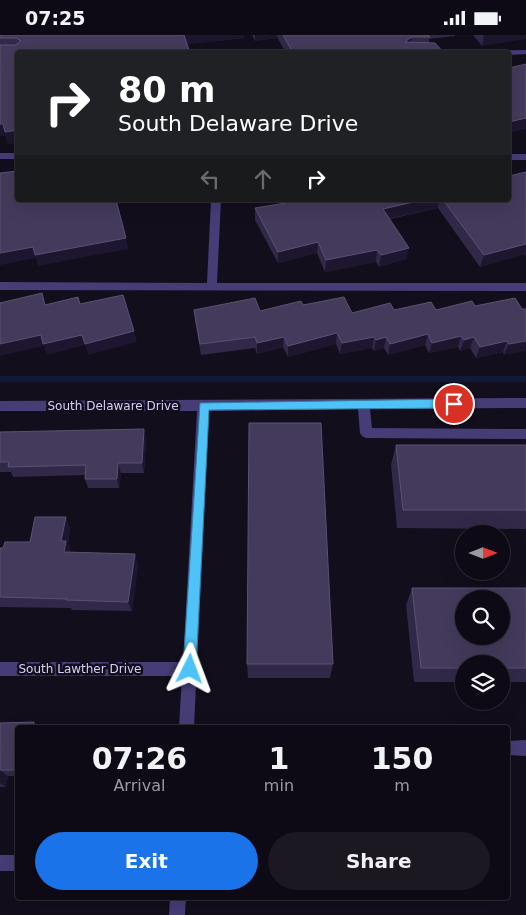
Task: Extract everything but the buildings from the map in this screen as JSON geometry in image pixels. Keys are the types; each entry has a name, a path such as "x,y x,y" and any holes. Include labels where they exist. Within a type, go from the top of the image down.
{"street":[{"path":"511,52 526,52"},
{"path":"0,156 15,156"},
{"path":"511,157 526,157"},
{"path":"212,286 216,202"},
{"path":"0,286 526,287"},
{"name":"South Delaware Drive","path":"0,406 526,403"},
{"path":"364,405 366,433 526,434"},
{"path":"187,725 204,406"},
{"name":"South Lawther Drive","path":"0,669 190,669"},
{"path":"510,748 526,747"},
{"path":"0,863 15,863"},
{"path":"177,915 178,900"}],"waterway":[{"path":"0,379 526,379"}],"route":[{"path":"190,669 204,406 454,404"}]}
